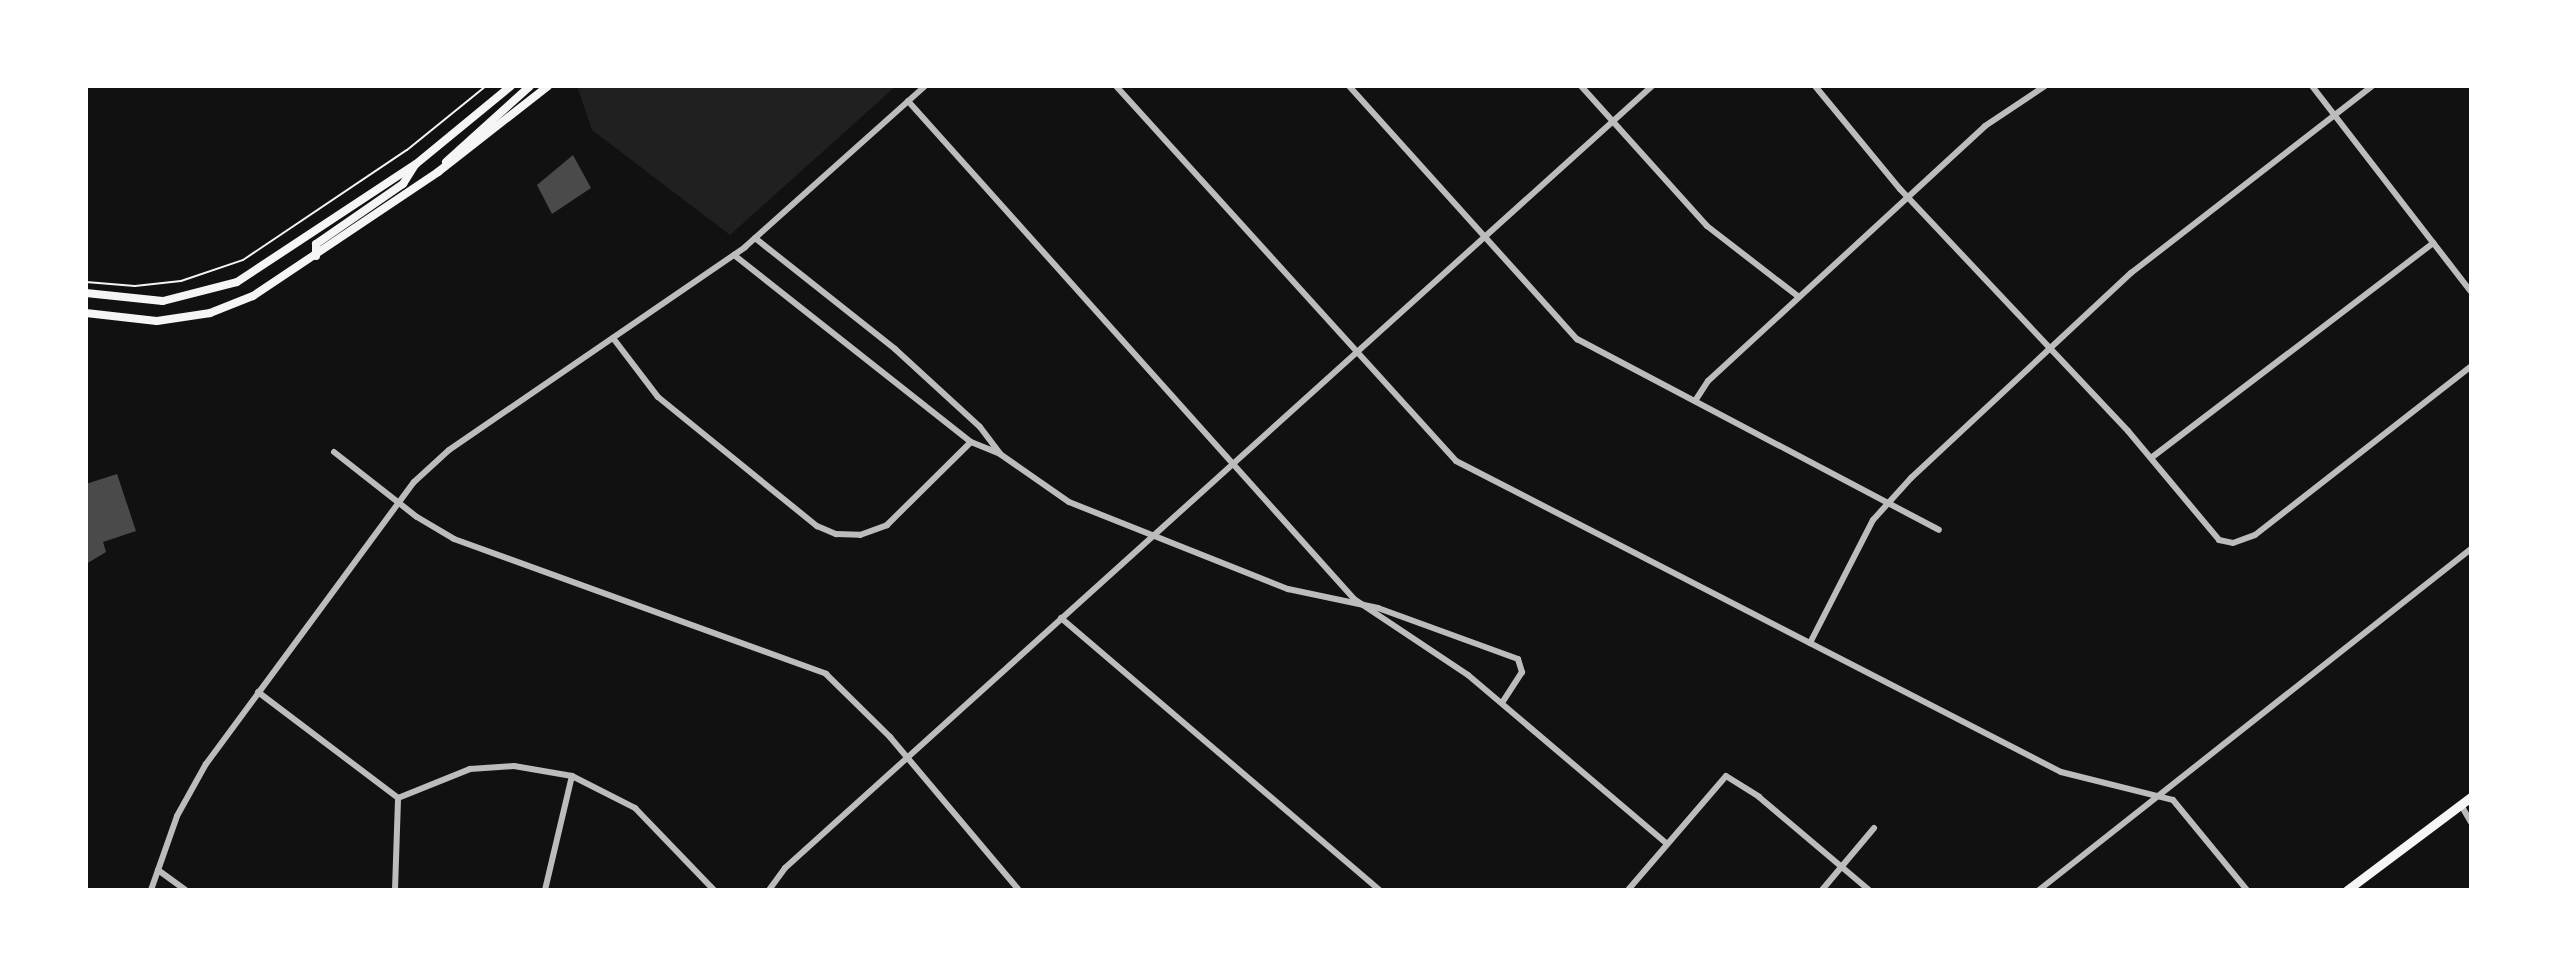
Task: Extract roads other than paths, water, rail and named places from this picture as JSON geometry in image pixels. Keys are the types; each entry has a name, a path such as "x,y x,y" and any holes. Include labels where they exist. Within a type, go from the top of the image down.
{"main road":[{"path":"86,293 163,301 219,290 260,271 416,164 511,86"},
{"path":"438,172 457,149 530,86"},
{"path":"86,313 157,321 210,313 253,296 438,172 548,86"},
{"path":"316,256 316,244 403,184 416,164"},
{"path":"2347,890 2471,797"}],"street":[{"path":"151,890 190,790 258,692 398,503 449,450 734,255 925,86"},
{"path":"1116,86 1456,461 2061,772 2156,795 2180,805 2247,890"},
{"path":"1349,86 1577,339 1888,500 1939,530"},
{"path":"1581,86 1707,226 1799,297"},
{"path":"769,890 785,868 1652,86"},
{"path":"1815,86 1907,195 2151,458 2219,540 2244,540 2471,366"},
{"path":"1695,401 1708,381 1907,195 1985,126 2045,86"},
{"path":"2312,86 2471,292"},
{"path":"1810,643 1844,571 1888,500 2131,273 2372,86"},
{"path":"908,101 1360,604 1502,703 1666,843"},
{"path":"755,238 895,349 980,427 1000,454"},
{"path":"2151,458 2433,243"},
{"path":"734,255 971,442 1000,454 1051,493 1288,589 1360,604 1518,659 1522,672 1502,703"},
{"path":"613,338 658,397 817,526 836,534 860,535 887,525 971,442"},
{"path":"334,452 398,503 454,539 818,670 852,695 1019,890"},
{"path":"2039,890 2471,549"},
{"path":"1061,618 1379,890"},
{"path":"258,692 398,798"},
{"path":"398,798 470,769 514,766 572,776 635,808 714,890"},
{"path":"545,890 572,776"},
{"path":"1628,890 1726,776 1759,797 1869,890"},
{"path":"395,890 398,798"},
{"path":"2461,805 2471,822"},
{"path":"1822,890 1874,828"},
{"path":"158,870 186,890"}]}
